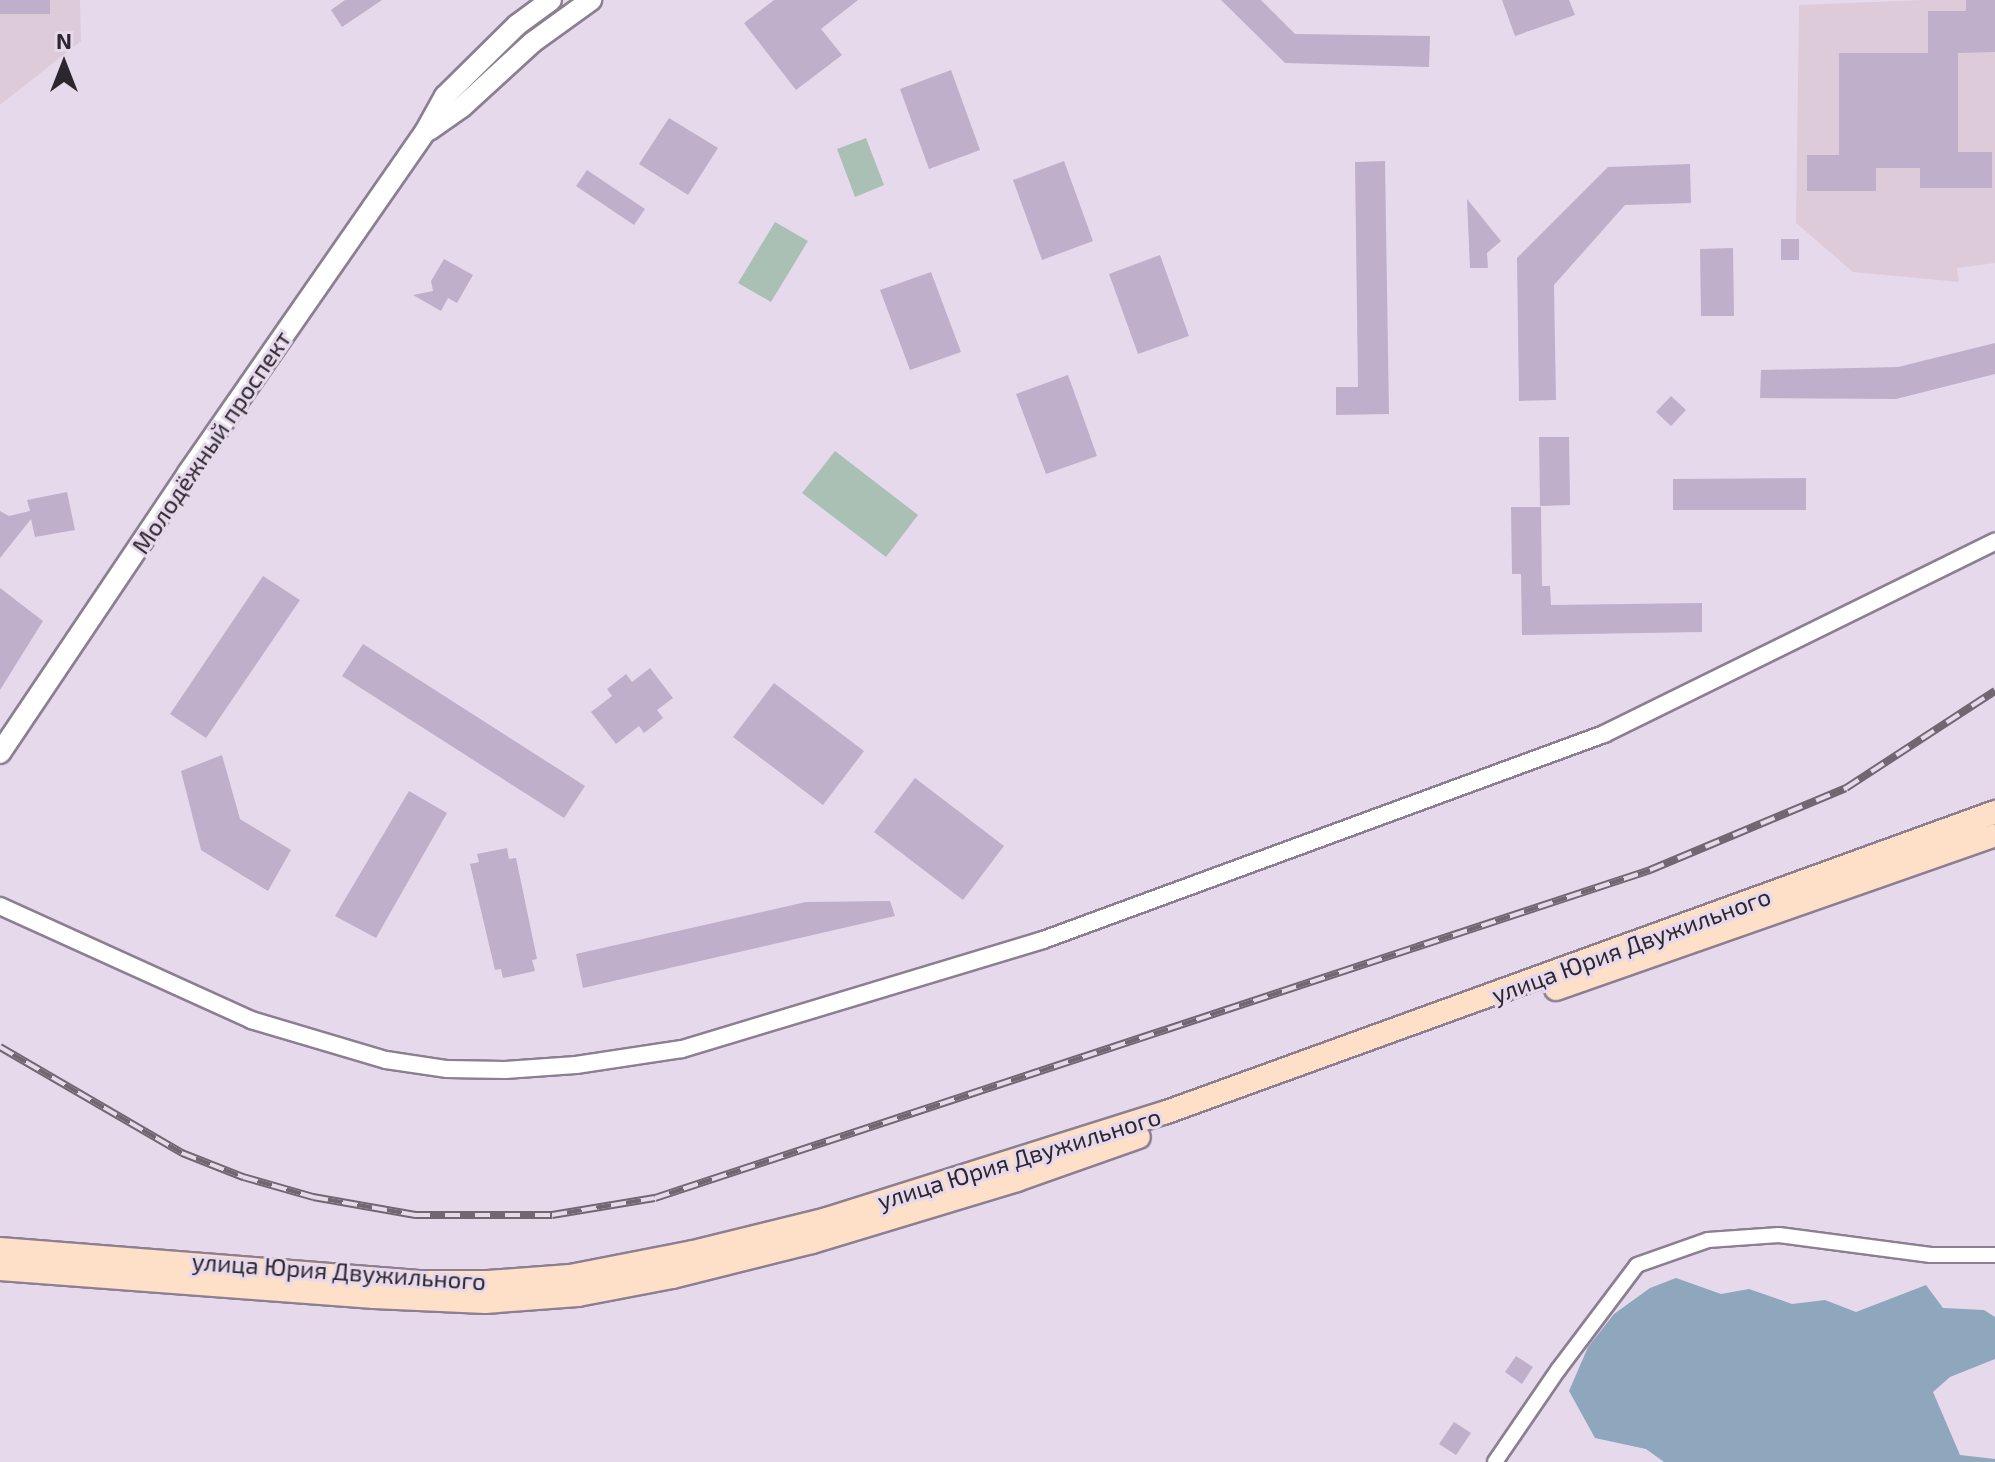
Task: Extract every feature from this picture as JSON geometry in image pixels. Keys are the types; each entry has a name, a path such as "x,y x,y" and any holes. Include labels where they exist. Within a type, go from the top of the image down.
{"main road":[{"name":"Молодёжный проспект","path":"0,753 188,473 425,132 445,96 475,63 517,25 551,0"},
{"name":"Молодёжный проспект","path":"425,132 462,107 533,42 591,0"},
{"name":"улица Юрия Двужильного","path":"0,1249 449,1282 570,1276 693,1252 827,1219 1164,1113 1995,812"},
{"name":"улица Юрия Двужильного","path":"0,1269 374,1297 485,1302 578,1295 672,1277 812,1242 1017,1180 1995,835"}],"street":[{"path":"0,906 251,1020 386,1060 447,1069 505,1070 576,1065 682,1049 1043,940 1604,734 1995,542"},
{"path":"0,920 53,932"},
{"path":"1495,1462 1558,1370 1637,1265 1708,1240 1779,1235 1931,1255 1995,1255"}],"shaded area":[{"path":"0,0 80,0 81,41 0,105"},
{"path":"1995,0 1995,263 1957,268 1959,282 1853,272 1796,223 1799,5"}],"green space":[{"path":"866,138 884,185 855,197 837,149"},
{"path":"775,222 808,241 771,302 738,283"},
{"path":"835,451 918,515 886,557 802,493"}],"water":[{"path":"1676,1278 1721,1294 1749,1289 1792,1304 1825,1300 1856,1312 1926,1285 1943,1308 1984,1310 1995,1317 1995,1359 1950,1377 1933,1392 1960,1455 1995,1459 1995,1462 1664,1462 1646,1449 1595,1438 1569,1391 1588,1347 1614,1314 1650,1288"}],"building":[{"path":"0,0 50,0 50,14 0,14"},
{"path":"345,0 382,0 342,27 331,10"},
{"path":"774,0 858,0 821,29 842,55 796,90 744,23"},
{"path":"1221,0 1261,0 1295,34 1430,36 1429,67 1285,63"},
{"path":"1502,0 1569,0 1575,15 1515,36"},
{"path":"1966,0 1995,0 1995,52 1958,53 1958,152 1992,152 1992,188 1920,188 1920,168 1876,168 1876,191 1807,191 1807,155 1839,155 1839,53 1928,53 1928,11 1966,11"},
{"path":"951,70 980,150 929,169 900,89"},
{"path":"669,118 718,148 688,195 639,164"},
{"path":"1064,161 1093,241 1042,260 1013,180"},
{"path":"1385,161 1389,414 1336,415 1336,387 1358,387 1355,162"},
{"path":"1690,164 1691,203 1625,205 1554,285 1556,400 1519,401 1517,258 1608,167"},
{"path":"587,170 645,209 634,225 576,186"},
{"path":"1467,199 1501,241 1487,253 1488,268 1470,268"},
{"path":"1781,239 1799,239 1799,260 1781,260"},
{"path":"1733,248 1734,316 1701,316 1700,249"},
{"path":"1160,255 1189,336 1138,354 1109,274"},
{"path":"444,259 473,275 457,303 448,298 441,311 413,295 433,291 431,281"},
{"path":"931,272 961,352 910,370 880,290"},
{"path":"1995,343 1995,374 1896,399 1760,398 1761,370 1898,367"},
{"path":"1068,375 1097,456 1046,474 1016,394"},
{"path":"1671,396 1686,410 1671,426 1656,412"},
{"path":"1539,437 1569,437 1570,505 1540,506"},
{"path":"1806,478 1806,510 1673,510 1673,479"},
{"path":"67,492 75,530 35,537 31,519 0,558 0,511 9,516 30,511 27,500"},
{"path":"1511,507 1541,507 1542,586 1550,586 1551,605 1702,603 1702,632 1522,635 1521,574 1512,574"},
{"path":"263,576 300,600 206,738 170,714"},
{"path":"0,588 43,621 0,690"},
{"path":"363,644 585,786 564,818 342,676"},
{"path":"650,668 673,698 657,710 663,718 644,733 639,726 616,744 591,712 612,696 607,689 626,674 632,682"},
{"path":"774,683 864,751 823,805 733,737"},
{"path":"222,755 240,819 291,850 268,891 201,850 181,771"},
{"path":"915,778 1004,846 963,900 874,832"},
{"path":"409,791 447,813 376,938 335,916"},
{"path":"507,848 509,859 516,858 537,959 532,960 535,971 503,978 501,969 495,970 470,864 479,862 477,854"},
{"path":"890,901 895,916 583,988 576,954 806,902"},
{"path":"1516,1356 1533,1367 1522,1384 1505,1372"},
{"path":"1454,1422 1471,1433 1456,1455 1439,1444"}],"railway":[{"path":"0,1047 182,1153 243,1177 313,1197 415,1215 552,1215 655,1198 1650,870 1846,788 1995,691"}]}
